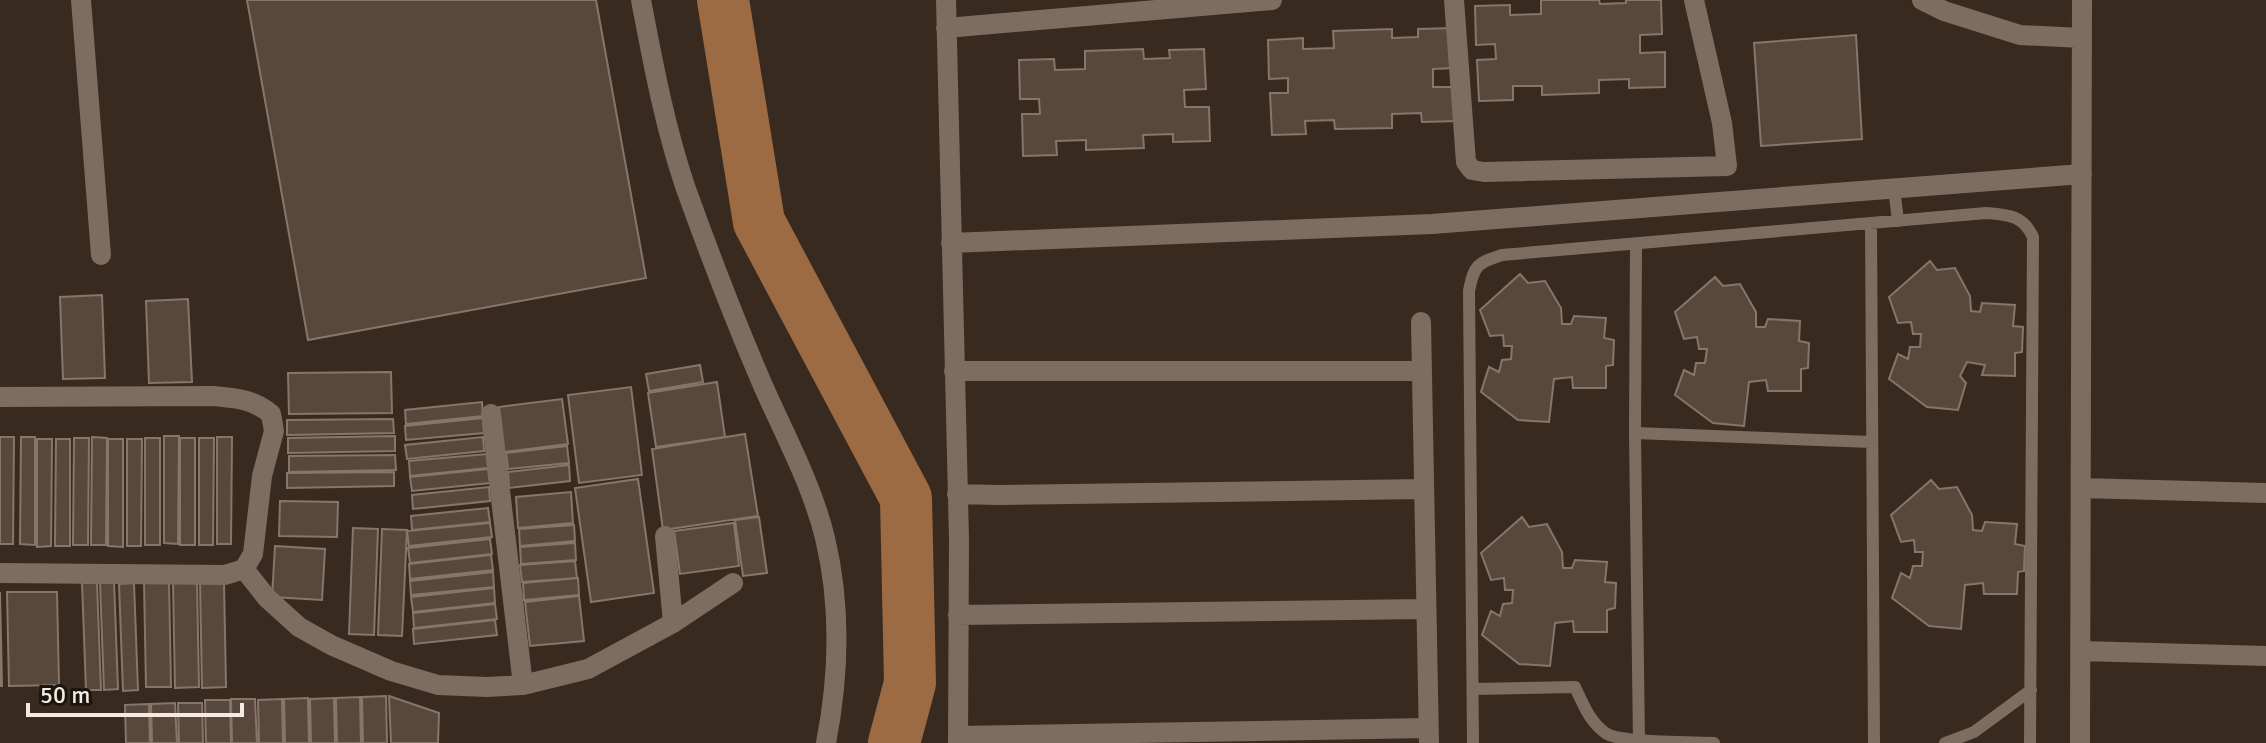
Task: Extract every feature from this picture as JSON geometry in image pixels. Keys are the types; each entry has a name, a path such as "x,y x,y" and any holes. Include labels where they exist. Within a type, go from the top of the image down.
{"street":[{"path":"81,0 101,255"},
{"path":"641,0 658,91 685,186 760,379 807,485 825,537 835,596 837,659 826,743"},
{"path":"946,0 957,494 958,739 1428,735 1421,322"},
{"path":"946,28 1272,0"},
{"path":"1454,0 1466,162 1472,170 1498,172 1727,166"},
{"path":"1694,0 1722,123 1730,201"},
{"path":"1922,0 1944,11 2020,35 2082,38"},
{"path":"2080,743 2082,0"},
{"path":"951,243 1432,224 2082,174"},
{"path":"954,371 1422,371"},
{"path":"0,397 213,396 258,403 271,414 274,431 262,476 253,554 244,569 225,575 0,573"},
{"path":"491,414 523,685"},
{"path":"2081,488 2266,493"},
{"path":"957,494 1424,489"},
{"path":"665,536 673,623"},
{"path":"244,569 267,598 299,627 331,645 391,671 438,685 487,687 523,685 588,669 673,623 733,583"},
{"path":"958,615 1426,609"},
{"path":"2081,651 2266,656"}],"lane":[{"path":"1894,188 1898,221"},
{"path":"1473,743 1469,291 1472,275 1481,261 1502,255 1986,213 2011,215 2028,225 2033,237 2030,743"},
{"path":"1871,224 1874,743"},
{"path":"1636,244 1639,742"},
{"path":"1635,433 1872,442"},
{"path":"1474,689 1575,687 1588,715 1608,735 1639,742 1714,743"},
{"path":"1945,743 1974,732 2031,690"}],"building":[{"path":"247,0 596,0 646,278 308,340"},
{"path":"1541,0 1599,0 1600,4 1661,0 1662,34 1640,35 1640,53 1665,52 1665,87 1629,88 1629,79 1599,80 1599,93 1542,95 1542,86 1513,86 1513,100 1479,101 1477,60 1496,59 1495,44 1476,45 1475,6 1510,5 1510,15 1541,14"},
{"path":"1453,28 1454,68 1433,69 1433,87 1457,87 1459,121 1422,122 1421,113 1392,114 1392,128 1335,129 1334,120 1305,121 1306,134 1272,135 1270,93 1288,93 1288,78 1269,79 1268,40 1303,38 1303,49 1334,48 1333,31 1392,29 1392,38 1418,37 1418,29"},
{"path":"1856,35 1862,139 1761,146 1754,43"},
{"path":"1143,49 1144,59 1170,58 1169,50 1204,49 1206,89 1184,90 1185,107 1209,107 1210,141 1173,142 1173,134 1143,135 1144,148 1086,150 1086,140 1056,141 1057,155 1023,156 1022,114 1040,114 1039,99 1020,99 1019,60 1054,59 1055,70 1085,69 1085,51"},
{"path":"1930,261 1937,270 1955,268 1970,296 1971,311 1980,312 1982,303 2015,305 2013,326 2023,327 2022,352 2015,353 2015,376 1982,375 1985,365 1967,362 1960,376 1966,383 1958,410 1927,407 1889,379 1898,354 1908,359 1910,347 1920,347 1921,334 1913,334 1911,322 1898,323 1889,297"},
{"path":"1520,274 1528,283 1545,281 1561,308 1562,324 1571,324 1574,316 1606,318 1604,338 1614,340 1613,365 1606,366 1606,388 1573,388 1572,377 1554,379 1549,422 1518,420 1481,392 1489,367 1499,372 1502,360 1511,359 1512,346 1504,346 1503,335 1490,336 1480,310"},
{"path":"1715,277 1723,286 1740,284 1756,312 1756,327 1765,327 1768,319 1800,321 1799,341 1809,343 1808,368 1801,369 1801,391 1768,391 1766,380 1749,382 1744,426 1713,423 1675,395 1684,370 1694,375 1696,363 1705,363 1707,349 1699,349 1697,337 1684,339 1675,312"},
{"path":"102,295 105,378 63,379 60,297"},
{"path":"188,299 192,382 149,383 146,301"},
{"path":"700,365 703,382 649,391 646,374"},
{"path":"391,372 392,413 289,414 288,373"},
{"path":"717,382 725,437 656,447 648,393"},
{"path":"631,387 642,475 579,483 568,395"},
{"path":"562,399 568,444 504,452 499,407"},
{"path":"482,402 483,416 406,424 405,410"},
{"path":"483,418 484,433 406,440 405,426"},
{"path":"393,419 394,433 287,435 287,420"},
{"path":"745,434 758,516 663,530 652,449"},
{"path":"164,436 179,436 178,544 164,543"},
{"path":"395,436 395,451 288,453 288,438"},
{"path":"0,437 14,437 13,544 0,544"},
{"path":"21,437 35,437 35,545 20,544"},
{"path":"92,437 107,438 106,545 91,545"},
{"path":"217,437 232,437 231,544 217,544"},
{"path":"483,437 484,451 407,459 405,445"},
{"path":"74,438 89,438 88,545 73,545"},
{"path":"145,438 160,438 160,545 145,545"},
{"path":"180,438 195,438 195,545 180,545"},
{"path":"199,438 214,438 213,545 199,545"},
{"path":"37,439 52,439 51,546 37,547"},
{"path":"56,439 70,439 70,546 55,546"},
{"path":"108,439 123,439 123,547 108,546"},
{"path":"127,439 142,439 141,546 127,546"},
{"path":"567,446 569,463 508,469 506,453"},
{"path":"487,454 488,468 410,476 409,461"},
{"path":"395,455 396,470 289,472 289,456"},
{"path":"569,465 570,481 509,488 508,472"},
{"path":"488,469 490,483 412,491 410,477"},
{"path":"394,472 394,486 287,488 287,473"},
{"path":"638,479 654,593 591,602 575,488"},
{"path":"1931,480 1939,489 1957,487 1972,515 1973,530 1982,531 1985,522 2017,524 2015,544 2025,546 2024,571 2018,572 2017,594 1984,594 1983,583 1965,585 1961,629 1929,626 1892,598 1901,573 1910,578 1913,566 1922,566 1923,552 1915,552 1914,540 1901,542 1891,515"},
{"path":"489,487 490,501 413,509 412,495"},
{"path":"571,492 573,523 518,528 516,497"},
{"path":"280,501 338,502 337,537 279,536"},
{"path":"488,508 490,522 412,530 411,516"},
{"path":"759,517 767,573 743,576 735,520"},
{"path":"1522,517 1529,527 1547,524 1562,552 1563,568 1572,568 1575,560 1607,562 1605,582 1616,583 1615,608 1607,610 1607,632 1574,632 1573,621 1555,623 1550,666 1519,664 1482,635 1491,611 1500,616 1503,604 1512,603 1513,590 1505,590 1504,578 1491,580 1481,553"},
{"path":"490,523 492,537 409,546 407,531"},
{"path":"734,523 739,566 680,574 674,531"},
{"path":"574,525 575,541 520,546 519,529"},
{"path":"353,528 378,529 374,635 349,634"},
{"path":"382,529 407,530 402,636 378,635"},
{"path":"490,539 492,554 410,563 408,548"},
{"path":"575,543 576,560 521,564 520,547"},
{"path":"275,546 325,549 322,600 272,597"},
{"path":"491,555 493,570 410,579 409,564"},
{"path":"575,561 577,578 522,582 520,565"},
{"path":"493,572 494,587 411,595 410,581"},
{"path":"578,578 579,595 524,600 523,583"},
{"path":"114,581 118,689 104,690 100,582"},
{"path":"144,581 169,581 171,687 146,687"},
{"path":"197,581 199,687 175,688 173,582"},
{"path":"224,581 226,687 202,688 200,582"},
{"path":"82,583 97,583 101,690 86,690"},
{"path":"134,583 138,690 123,691 119,584"},
{"path":"494,588 495,603 413,612 411,597"},
{"path":"0,592 2,686 0,686"},
{"path":"7,592 57,592 59,685 9,686"},
{"path":"579,596 584,641 530,646 525,602"},
{"path":"495,604 497,619 414,628 413,613"},
{"path":"495,620 497,635 414,644 413,629"},
{"path":"386,696 387,743 363,743 362,697"},
{"path":"389,696 439,713 438,743 391,743"},
{"path":"360,697 361,743 337,743 336,698"},
{"path":"308,698 309,743 285,743 284,699"},
{"path":"334,698 335,743 311,743 310,699"},
{"path":"231,699 255,699 257,743 232,743"},
{"path":"282,699 283,743 259,743 258,700"},
{"path":"205,700 230,700 231,743 206,743"},
{"path":"175,703 177,743 152,743 151,704"},
{"path":"178,703 202,703 203,743 179,743"},
{"path":"149,704 150,743 126,743 125,705"}],"waterway":[{"path":"723,0 759,222 906,498 910,683 894,743"}]}
